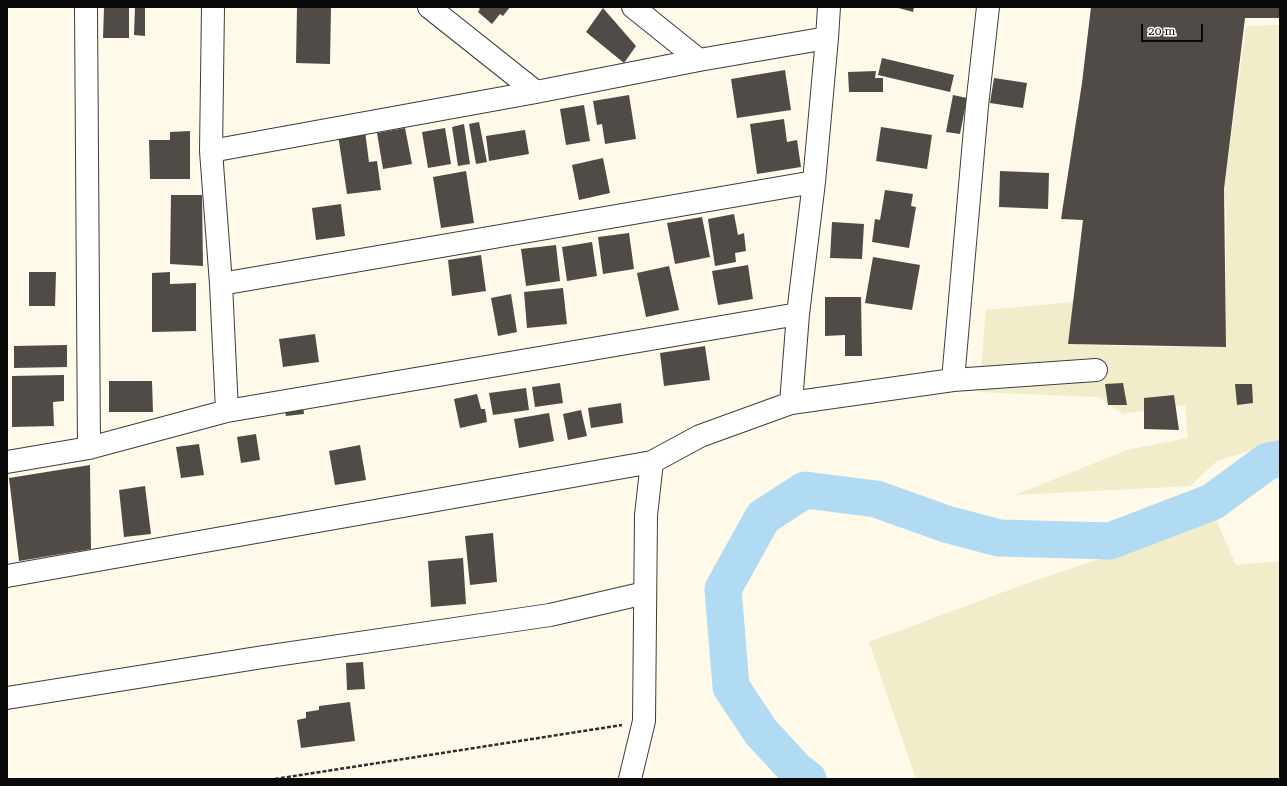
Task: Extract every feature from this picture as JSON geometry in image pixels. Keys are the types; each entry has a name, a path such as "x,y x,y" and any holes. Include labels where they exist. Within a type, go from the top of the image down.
{"street":[{"path":"86,7 90,448"},
{"path":"213,7 211,151 221,284 227,411"},
{"path":"429,7 536,92"},
{"path":"633,7 699,60"},
{"path":"791,403 798,314 814,182 829,7"},
{"path":"953,380 978,98 988,7"},
{"path":"211,151 536,92 699,60 827,38"},
{"path":"221,284 814,182"},
{"path":"7,462 90,448 227,411 798,314"},
{"path":"7,576 652,462 700,436 791,403 953,380 1096,370"},
{"path":"630,779 644,721 646,515 652,462"},
{"path":"7,698 255,658 550,614 645,593"}],"path":[{"path":"275,779 644,721"}],"shaded area":[{"path":"1280,25 1280,441 1217,461 1190,486 1015,495 1127,450 1188,438 1185,405 1123,414 1099,397 979,392 986,310 1074,302 1068,344 1147,347 1226,346 1226,208 1224,189 1246,26"},
{"path":"1216,520 1236,565 1280,561 1280,779 916,779 869,642 1028,583"}],"building":[{"path":"135,7 145,7 145,36 134,35"},
{"path":"297,7 331,7 330,64 296,63"},
{"path":"477,7 510,7 503,16 500,14 492,24 478,12 480,9"},
{"path":"895,7 914,7 913,12"},
{"path":"1091,7 1280,7 1280,18 1245,18 1224,189 1226,347 1068,344 1083,220 1061,219 1082,83"},
{"path":"104,8 129,8 129,38 103,38"},
{"path":"603,8 636,46 624,63 586,32"},
{"path":"882,58 954,75 950,92 878,75"},
{"path":"785,70 791,110 737,118 731,79"},
{"path":"876,71 875,78 883,78 883,92 849,92 848,72"},
{"path":"994,78 1027,83 1023,108 990,103"},
{"path":"629,95 636,139 605,144 602,124 597,125 593,101"},
{"path":"953,95 967,98 960,134 946,132"},
{"path":"584,105 590,141 566,145 560,109"},
{"path":"784,119 787,142 797,140 801,167 757,174 750,124"},
{"path":"479,122 487,162 476,164 469,124"},
{"path":"464,124 470,164 458,166 452,127"},
{"path":"881,127 932,135 927,169 876,161"},
{"path":"405,128 412,164 383,169 377,133"},
{"path":"445,128 451,164 428,168 422,132"},
{"path":"525,130 529,154 489,161 486,136"},
{"path":"190,131 190,179 150,179 149,140 170,140 170,132"},
{"path":"365,131 369,162 377,161 381,190 347,194 338,135"},
{"path":"603,158 610,193 579,200 572,165"},
{"path":"466,171 474,223 441,228 433,177"},
{"path":"1000,171 1049,173 1048,209 999,207"},
{"path":"885,190 913,194 911,206 916,207 909,248 872,242 875,219 880,220"},
{"path":"171,195 202,195 203,266 170,264"},
{"path":"341,204 345,236 316,240 312,208"},
{"path":"734,214 738,235 744,233 746,251 735,253 736,262 715,266 708,219"},
{"path":"702,217 710,257 675,264 667,223"},
{"path":"832,222 864,224 862,259 830,258"},
{"path":"629,233 634,269 603,274 598,237"},
{"path":"592,242 597,276 567,281 562,247"},
{"path":"556,245 560,281 526,286 521,249"},
{"path":"481,255 486,291 452,296 448,260"},
{"path":"873,257 920,265 912,310 865,303"},
{"path":"748,265 753,299 718,305 712,271"},
{"path":"669,266 679,310 646,317 637,273"},
{"path":"29,272 56,272 55,306 29,306"},
{"path":"170,272 170,284 196,283 196,331 152,332 152,273"},
{"path":"563,288 567,324 527,328 524,292"},
{"path":"511,294 517,332 498,336 491,298"},
{"path":"825,297 861,297 862,356 845,356 845,335 825,336"},
{"path":"315,334 319,362 283,367 279,339"},
{"path":"67,345 67,367 14,368 14,346"},
{"path":"705,346 710,380 664,386 660,353"},
{"path":"64,375 64,401 53,402 54,426 12,427 12,376"},
{"path":"109,381 152,381 153,412 109,412"},
{"path":"560,383 563,403 535,407 532,387"},
{"path":"1123,383 1127,405 1108,405 1105,384"},
{"path":"1235,384 1252,384 1253,403 1237,405"},
{"path":"526,388 529,410 493,415 489,393"},
{"path":"477,394 481,409 485,409 487,422 460,428 454,399"},
{"path":"1174,395 1179,430 1144,429 1144,398"},
{"path":"303,403 304,414 286,416 284,406"},
{"path":"621,403 623,423 591,428 588,408"},
{"path":"581,410 587,436 568,440 563,414"},
{"path":"549,413 554,441 519,448 514,419"},
{"path":"256,434 260,460 241,463 237,437"},
{"path":"199,444 204,475 181,478 176,447"},
{"path":"360,445 366,480 335,485 329,451"},
{"path":"90,465 91,549 19,561 9,478"},
{"path":"145,486 151,534 124,537 119,490"},
{"path":"493,533 497,582 470,585 465,536"},
{"path":"463,558 466,604 431,607 428,561"},
{"path":"363,662 365,689 347,690 346,663"},
{"path":"350,702 355,741 301,748 297,720 306,718 306,712 319,710 319,706"}],"waterway":[{"path":"808,779 796,770 761,732 731,687 723,589 763,517 805,490 876,499 946,524 999,538 1110,541 1212,502 1268,461 1280,459"}]}
